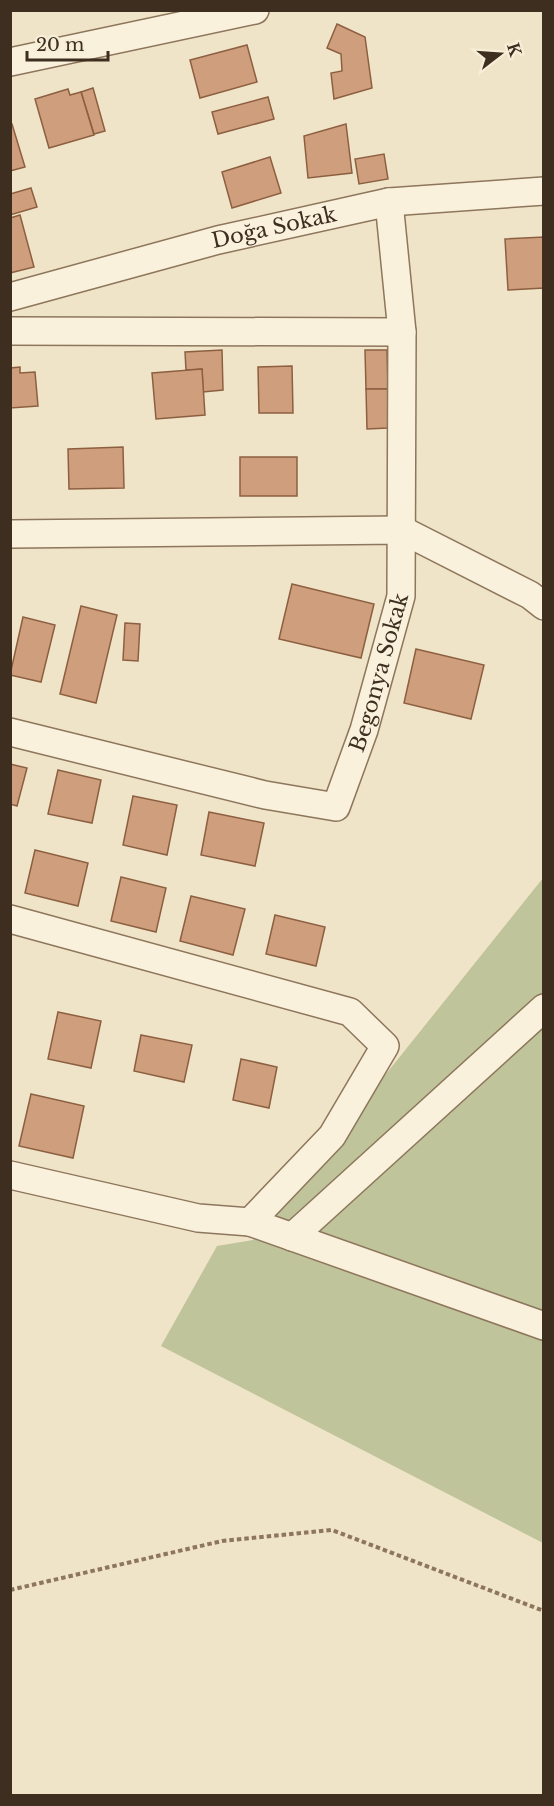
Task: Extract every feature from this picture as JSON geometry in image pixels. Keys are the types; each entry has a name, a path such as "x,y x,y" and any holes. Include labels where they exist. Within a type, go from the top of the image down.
{"street":[{"path":"10,62 255,10"},
{"name":"Doğa Sokak","path":"10,297 218,240 389,202 543,191"},
{"name":"Begonya Sokak","path":"10,732 265,795 336,807 364,730 401,596 402,332 389,202"},
{"path":"10,331 402,332"},
{"path":"10,534 402,530 530,595 543,606"},
{"path":"10,919 350,1012 385,1046 332,1136 250,1222"},
{"path":"292,1237 543,1008"},
{"path":"10,1175 198,1218 250,1222 543,1326"}],"path":[{"path":"10,1590 222,1541 332,1530 543,1611"}],"green space":[{"path":"543,878 543,1543 161,1346 217,1246 253,1240"}],"building":[{"path":"337,24 365,37 372,88 334,99 331,73 342,71 341,54 327,48"},
{"path":"247,45 257,82 200,98 190,60"},
{"path":"93,88 105,131 94,134 81,92"},
{"path":"68,89 70,95 81,92 94,135 49,148 35,99"},
{"path":"268,97 274,119 218,134 212,112"},
{"path":"10,124 12,124 25,167 10,171"},
{"path":"346,124 352,173 308,178 304,136"},
{"path":"384,154 388,179 359,184 355,159"},
{"path":"270,157 281,193 232,208 222,172"},
{"path":"31,188 37,207 10,215 10,194"},
{"path":"20,215 34,267 10,273 10,218"},
{"path":"544,237 544,288 508,290 505,239"},
{"path":"222,350 223,390 203,392 202,369 186,370 185,352"},
{"path":"365,350 387,350 388,389 366,389"},
{"path":"292,366 293,413 259,413 258,367"},
{"path":"20,367 20,373 35,372 38,406 10,408 10,368"},
{"path":"202,369 205,415 156,419 152,373"},
{"path":"366,389 388,389 388,428 367,429"},
{"path":"123,447 124,488 69,489 68,449"},
{"path":"240,457 297,457 297,496 240,496"},
{"path":"292,584 374,604 361,658 279,639"},
{"path":"81,606 117,615 96,703 60,694"},
{"path":"23,617 55,625 41,682 10,675"},
{"path":"125,623 140,624 138,661 123,660"},
{"path":"416,649 484,665 471,719 404,703"},
{"path":"10,764 27,768 17,806 10,804"},
{"path":"58,770 101,780 92,823 48,814"},
{"path":"133,796 177,805 167,855 123,845"},
{"path":"209,812 264,823 255,866 201,855"},
{"path":"35,850 88,863 78,906 25,893"},
{"path":"121,877 166,888 156,932 111,921"},
{"path":"191,896 245,909 233,955 180,941"},
{"path":"275,915 325,927 316,966 266,954"},
{"path":"58,1012 101,1021 91,1068 48,1059"},
{"path":"141,1035 192,1045 184,1082 134,1071"},
{"path":"241,1059 277,1067 269,1108 233,1100"},
{"path":"31,1094 84,1106 73,1158 19,1146"}]}
